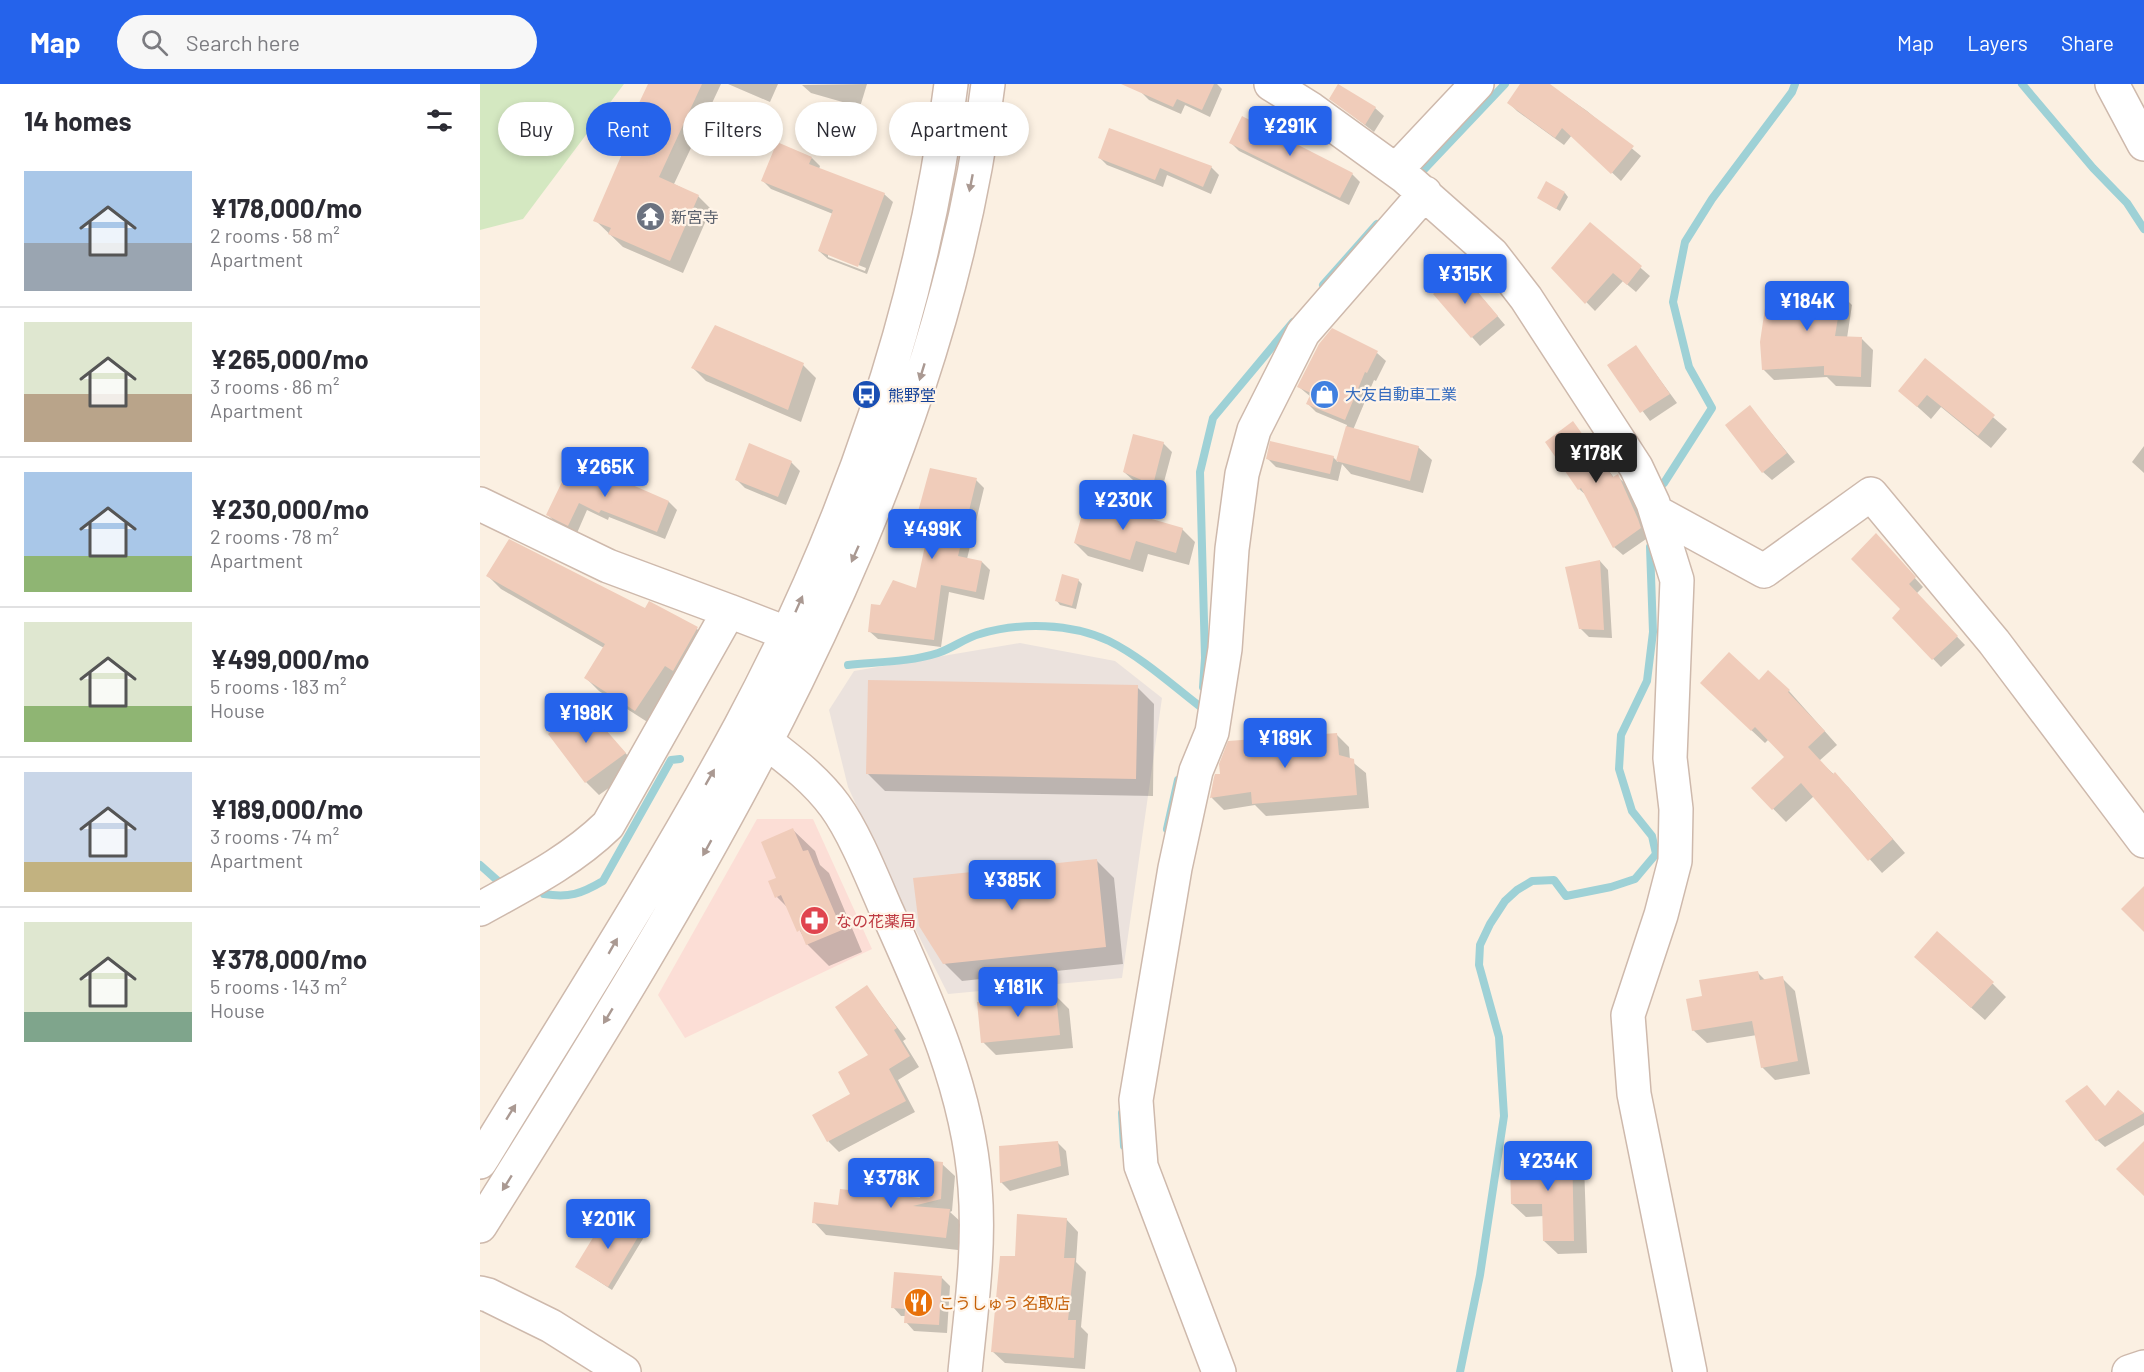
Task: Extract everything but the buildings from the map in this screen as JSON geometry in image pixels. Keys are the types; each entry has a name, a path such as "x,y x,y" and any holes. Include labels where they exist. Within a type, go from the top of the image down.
{"street":[{"path":"480,1162 600,967 734,736 786,633 834,525 884,391 909,299 926,224 951,84"},
{"path":"480,1226 684,888 765,741 857,549 892,461 923,371 960,242 983,123 988,84"},
{"path":"1271,84 1311,109 1411,182 1492,254 1526,298 1636,467 1656,512 1677,580 1670,758 1676,810 1675,861 1661,915 1628,1015 1634,1094 1690,1372"},
{"path":"1219,1372 1141,1166 1136,1100 1175,868 1196,771 1212,732 1225,649 1232,549 1242,474 1254,430 1303,333 1478,84"},
{"path":"2112,84 2144,144"},
{"path":"1656,512 1764,571 1871,494 1994,642 2144,841"},
{"path":"480,504 608,566 786,633"},
{"path":"480,909 586,846 608,825 729,611"},
{"path":"765,741 817,783 837,808 874,881 930,1007 968,1128 975,1186 977,1244 965,1372"},
{"path":"480,1293 551,1326 624,1372"},
{"path":"2129,1372 2144,1367"}],"shaded area":[{"path":"1020,643 1115,661 1162,698 1122,978 948,994 891,881 848,787 829,710 854,671"},
{"path":"757,819 813,819 872,949 685,1038 658,995"}],"green space":[{"path":"480,84 624,84 611,102 586,102 586,135 574,151 574,102 498,102 498,156 570,156 523,219 480,230"}],"waterway":[{"path":"1416,178 1505,84"},
{"path":"1664,483 1712,408 1689,367 1673,302 1685,242 1712,199 1792,92 1795,84"},
{"path":"2022,84 2093,168 2127,203 2144,229"},
{"path":"1323,285 1377,224"},
{"path":"1203,687 1205,658 1200,472 1213,418 1293,322"},
{"path":"1460,1372 1480,1275 1504,1116 1499,1037 1479,965 1480,945 1505,901 1532,881 1554,880 1566,896 1611,887 1635,879 1656,854 1652,836 1632,811 1619,769 1621,735 1647,681 1653,632 1650,547"},
{"path":"848,665 927,656 995,630 1028,626 1062,628 1094,635 1122,648 1202,708"},
{"path":"544,894 575,894 603,881 671,760 680,759"},
{"path":"1167,829 1178,780"},
{"path":"480,865 498,881"},
{"path":"1122,1113 1124,1146"}],"place":[{"name":"新宮寺","path":"650,217"},
{"name":"大友自動車工業","path":"1324,394"},
{"name":"熊野堂","path":"867,395"},
{"name":"なの花薬局","path":"815,921"},
{"name":"こうしゅう 名取店","path":"918,1303"}]}
